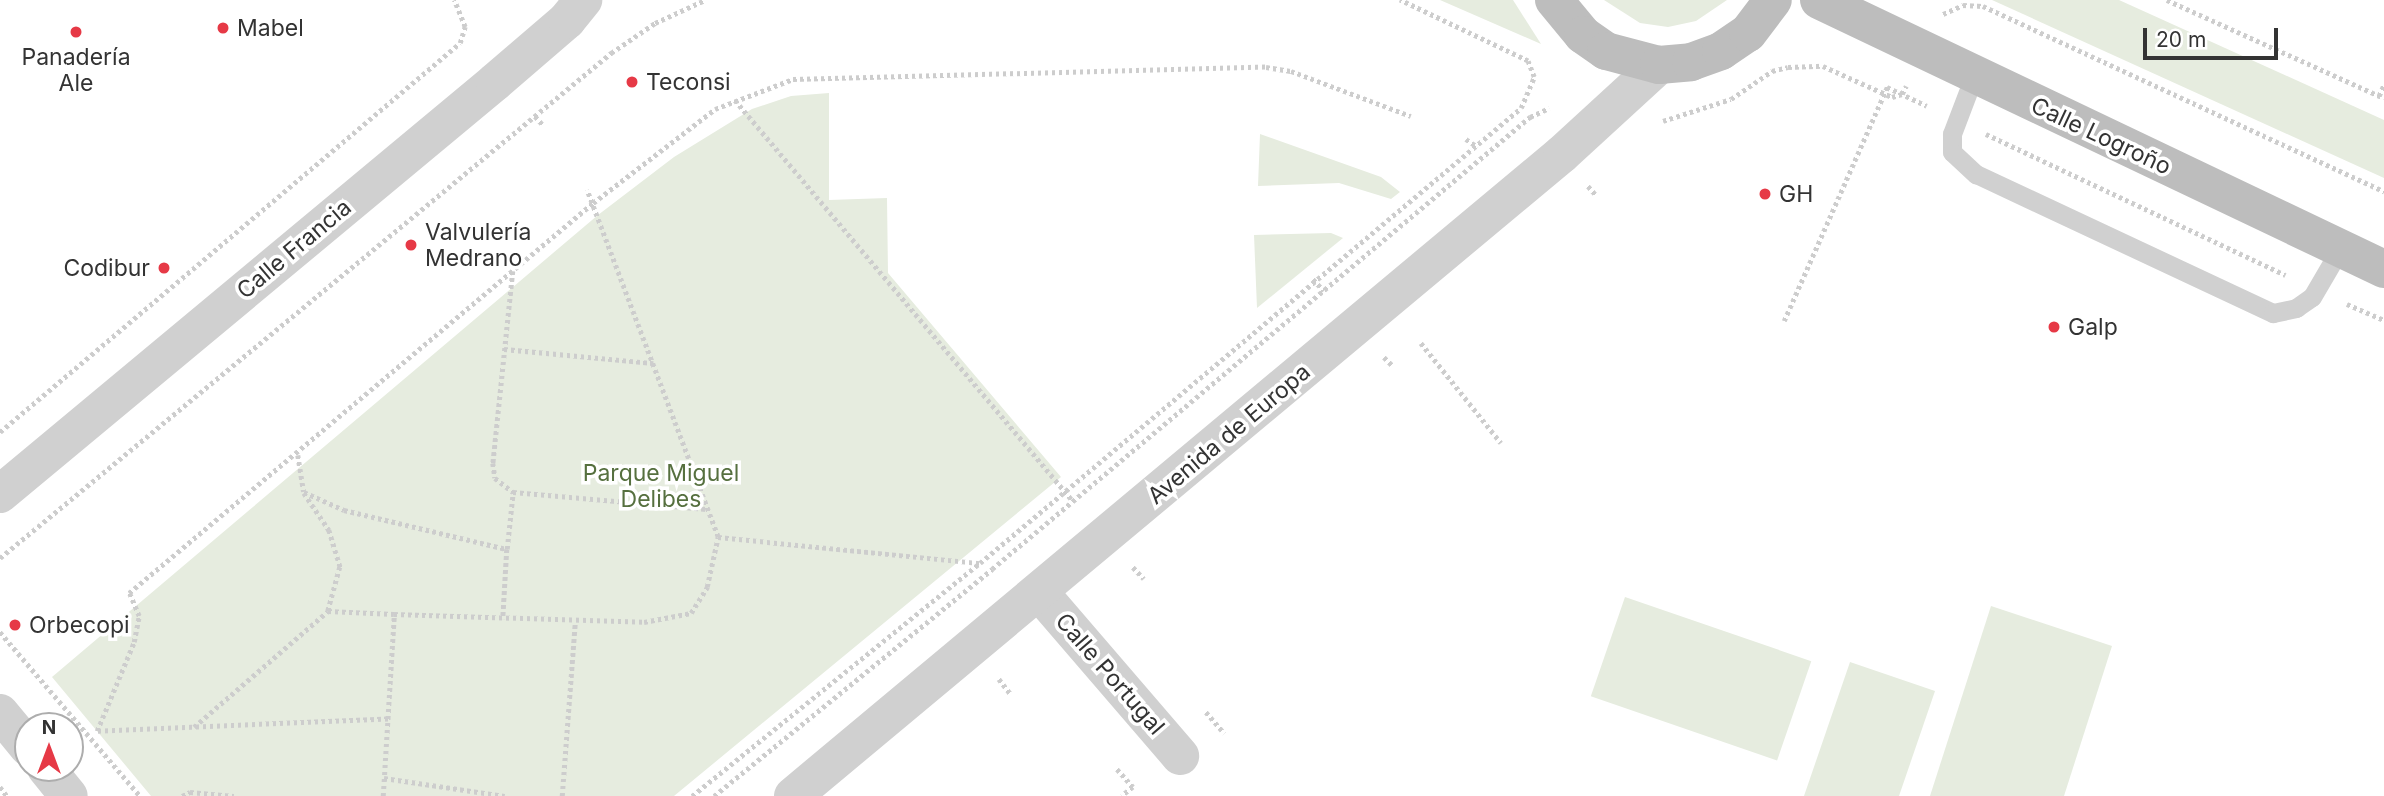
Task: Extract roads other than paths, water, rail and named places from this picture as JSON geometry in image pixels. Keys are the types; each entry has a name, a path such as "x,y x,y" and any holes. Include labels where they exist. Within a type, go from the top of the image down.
{"main road":[{"path":"1554,0 1583,36 1606,51 1659,65 1691,62 1721,51 1748,33 1773,0"},
{"name":"Calle Logroño","path":"1819,0 2384,269"}],"street":[{"name":"Calle Francia","path":"0,494 505,73 583,0"},
{"name":"Avenida de Europa","path":"793,796 1040,593 1579,140 1659,65"},
{"name":"Calle Portugal","path":"1040,593 1180,756"},
{"path":"0,713 14,730"},
{"path":"58,782 69,796"}],"lane":[{"path":"1974,76 1957,121 1952,152 1976,174 2273,313 2297,308 2316,290 2340,249"}],"place":[{"name":"Mabel","path":"223,28"},
{"name":"Panadería Ale","path":"76,32"},
{"name":"Teconsi","path":"632,82"},
{"name":"GH","path":"1765,194"},
{"name":"Valvulería Medrano","path":"411,245"},
{"name":"Codibur","path":"164,268"},
{"name":"Galp","path":"2054,327"},
{"name":"Orbecopi","path":"15,625"}],"park label":[{"name":"Parque Miguel Delibes","path":"661,486"}]}
